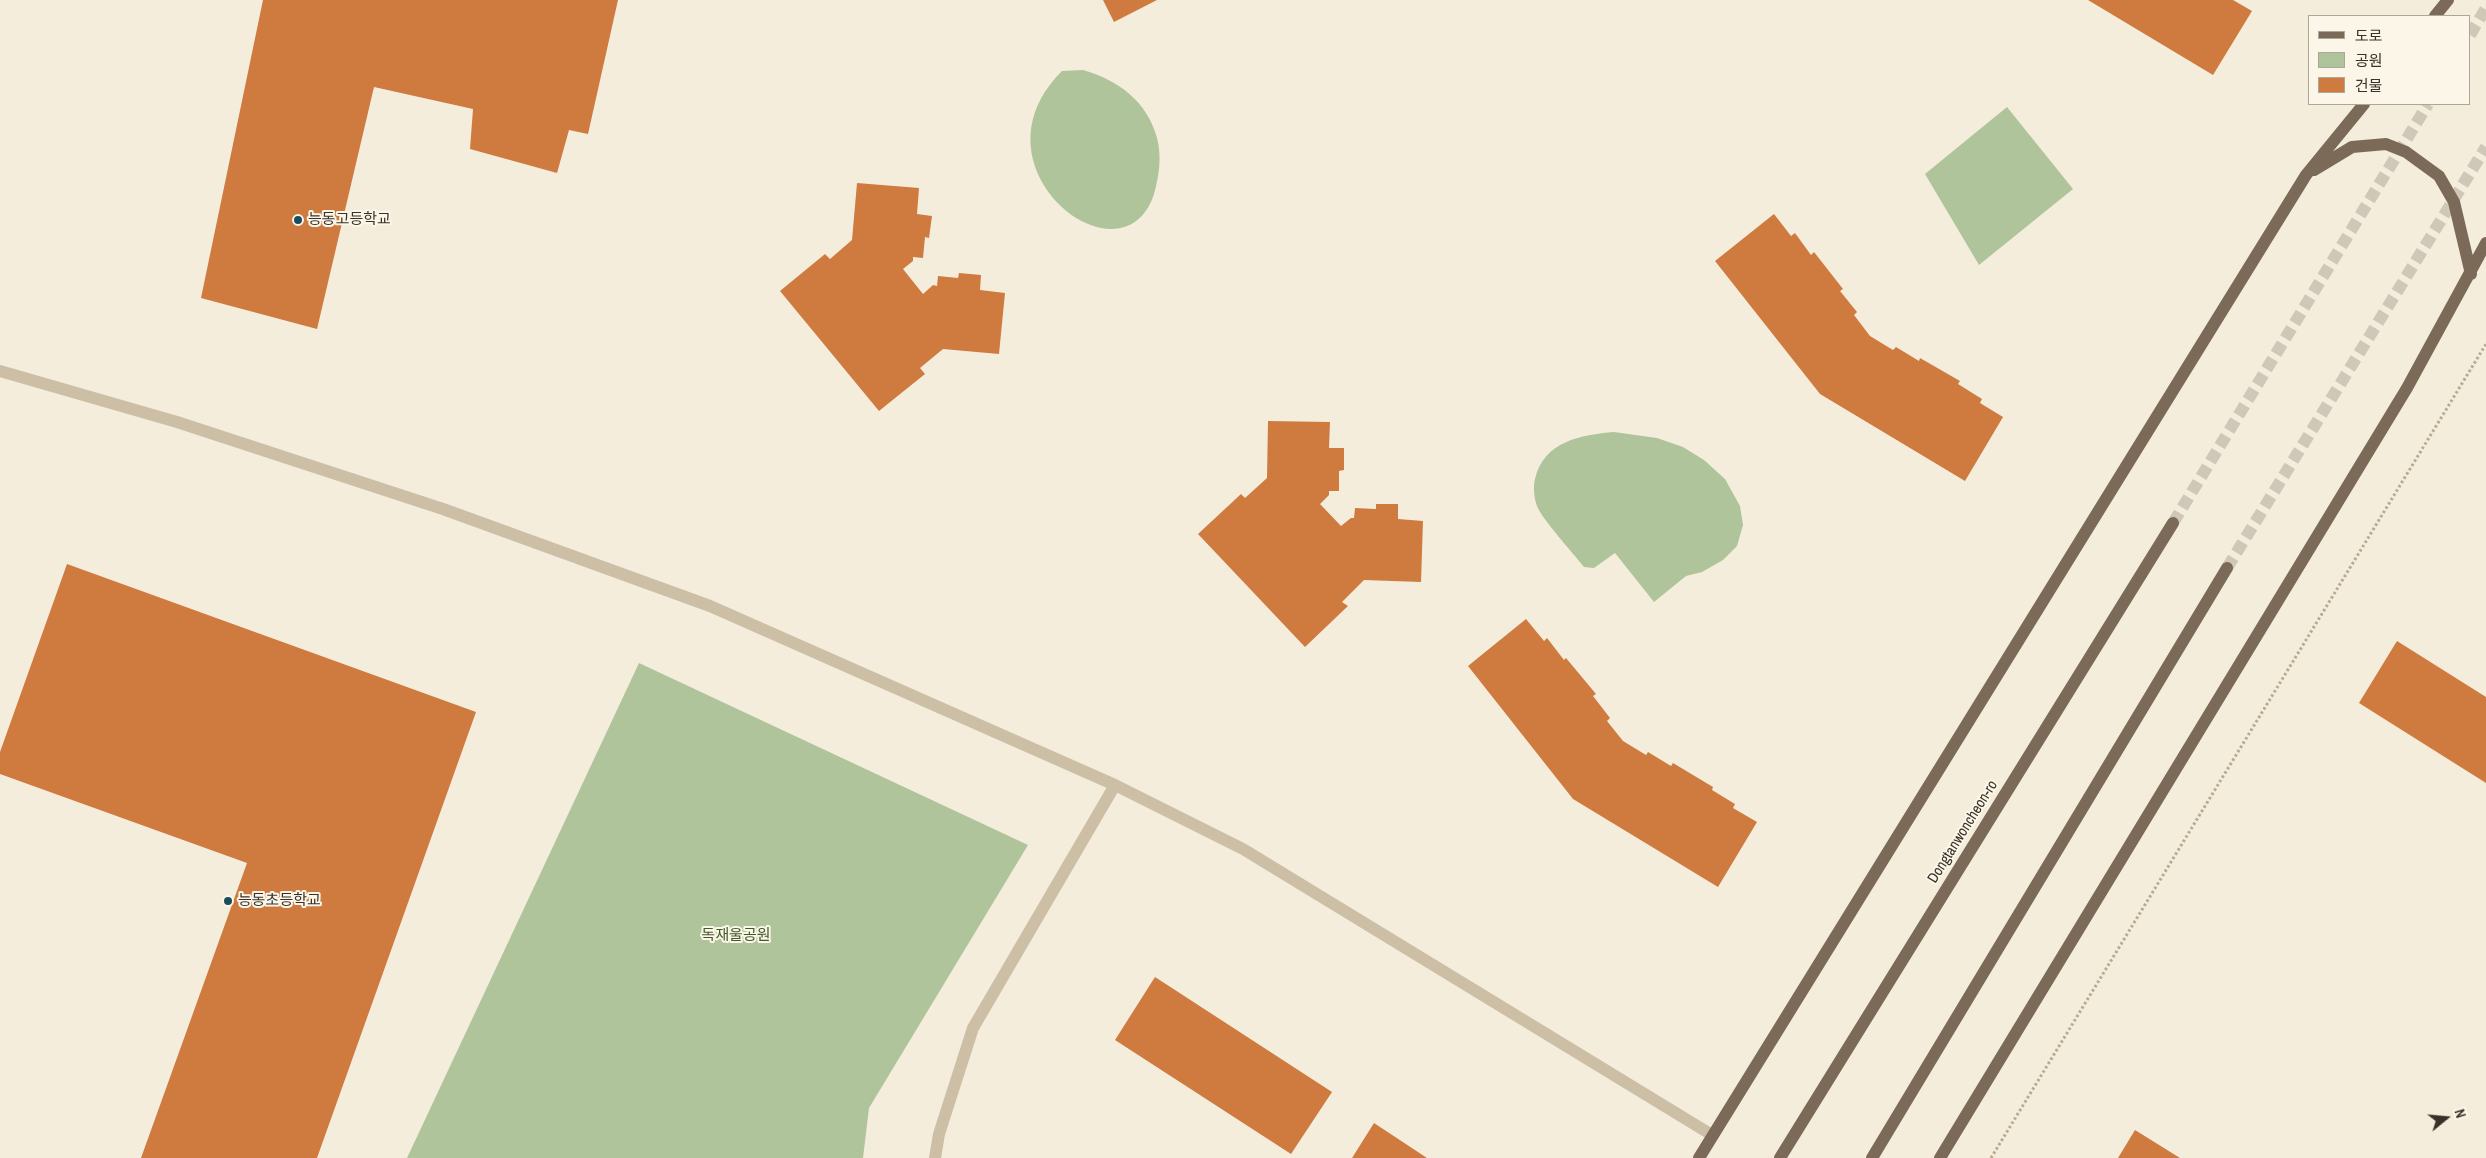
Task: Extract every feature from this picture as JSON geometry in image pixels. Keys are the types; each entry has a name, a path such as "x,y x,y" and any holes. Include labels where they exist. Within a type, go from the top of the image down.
{"main road":[{"path":"2436,15 2448,0"},
{"path":"1699,1158 2306,175 2363,105"},
{"path":"2306,175 2352,147 2386,144 2406,152 2439,176 2454,202 2470,274"},
{"path":"1940,1158 2407,388 2486,243"},
{"name":"Dongtanwoncheon-ro","path":"1780,1158 2173,523"},
{"path":"1872,1158 2226,568"}],"street":[{"path":"0,371 177,422 443,510 710,606 1115,785 1243,849 1712,1135"},
{"path":"936,1158 939,1134 973,1028 1115,785"}],"path":[{"path":"1991,1158 2486,344"}],"green space":[{"path":"1083,70 1108,80 1129,94 1146,113 1159,145 1159,166 1154,194 1137,220 1113,229 1085,223 1060,205 1040,178 1031,145 1037,108 1062,71"},
{"path":"2007,107 2073,189 1979,265 1925,174"},
{"path":"1614,432 1657,438 1683,447 1704,460 1725,479 1740,506 1743,525 1737,546 1723,560 1702,572 1686,576 1654,602 1615,553 1594,568 1584,567 1545,519 1535,500 1534,482 1540,466 1546,456 1555,448 1577,438"},
{"name":"독재울공원","path":"639,663 1028,845 869,1108 863,1158 407,1158"}],"building":[{"name":"능동고등학교","path":"263,0 618,0 588,134 569,130 557,173 470,149 473,109 374,87 317,329 201,298"},
{"path":"1103,0 1157,0 1114,22"},
{"path":"2088,0 2233,0 2252,11 2213,75"},
{"path":"857,183 919,188 917,214 932,216 929,238 925,237 923,258 913,257 913,261 903,269 923,294 933,285 937,286 938,276 958,278 959,273 981,275 980,290 1005,293 999,354 943,349 920,368 925,374 879,411 780,291 825,254 830,259 852,240"},
{"path":"1774,214 1791,236 1795,233 1811,255 1814,252 1843,289 1840,291 1857,312 1854,315 1870,336 1893,350 1896,347 1919,361 1920,358 1960,381 1958,384 1982,399 1980,403 2003,417 1965,481 1820,394 1715,261"},
{"path":"1268,421 1330,422 1329,448 1344,448 1344,470 1339,471 1339,491 1329,491 1329,495 1320,504 1341,526 1351,518 1354,518 1355,508 1376,509 1376,504 1398,504 1398,519 1423,521 1421,582 1364,580 1342,602 1348,606 1305,647 1198,534 1241,494 1245,498 1267,478"},
{"name":"능동초등학교","path":"67,564 476,712 317,1158 141,1158 247,863 0,774 0,752"},
{"path":"1526,619 1544,641 1547,638 1564,660 1566,658 1596,694 1593,696 1610,718 1607,721 1623,741 1646,755 1648,752 1671,766 1673,763 1713,787 1712,790 1735,804 1733,808 1757,822 1718,887 1573,799 1468,666"},
{"path":"2397,641 2486,697 2486,783 2359,703"},
{"path":"1155,977 1332,1092 1291,1154 1115,1040"},
{"path":"1374,1123 1427,1158 1352,1158"},
{"path":"2135,1130 2180,1158 2118,1158"}],"tunnel":[{"path":"2471,33 2486,8"},
{"path":"2173,523 2427,105"},
{"path":"2227,568 2486,147"}],"place":[{"name":"능동고등학교","path":"298,220"},
{"name":"능동초등학교","path":"228,901"}]}
